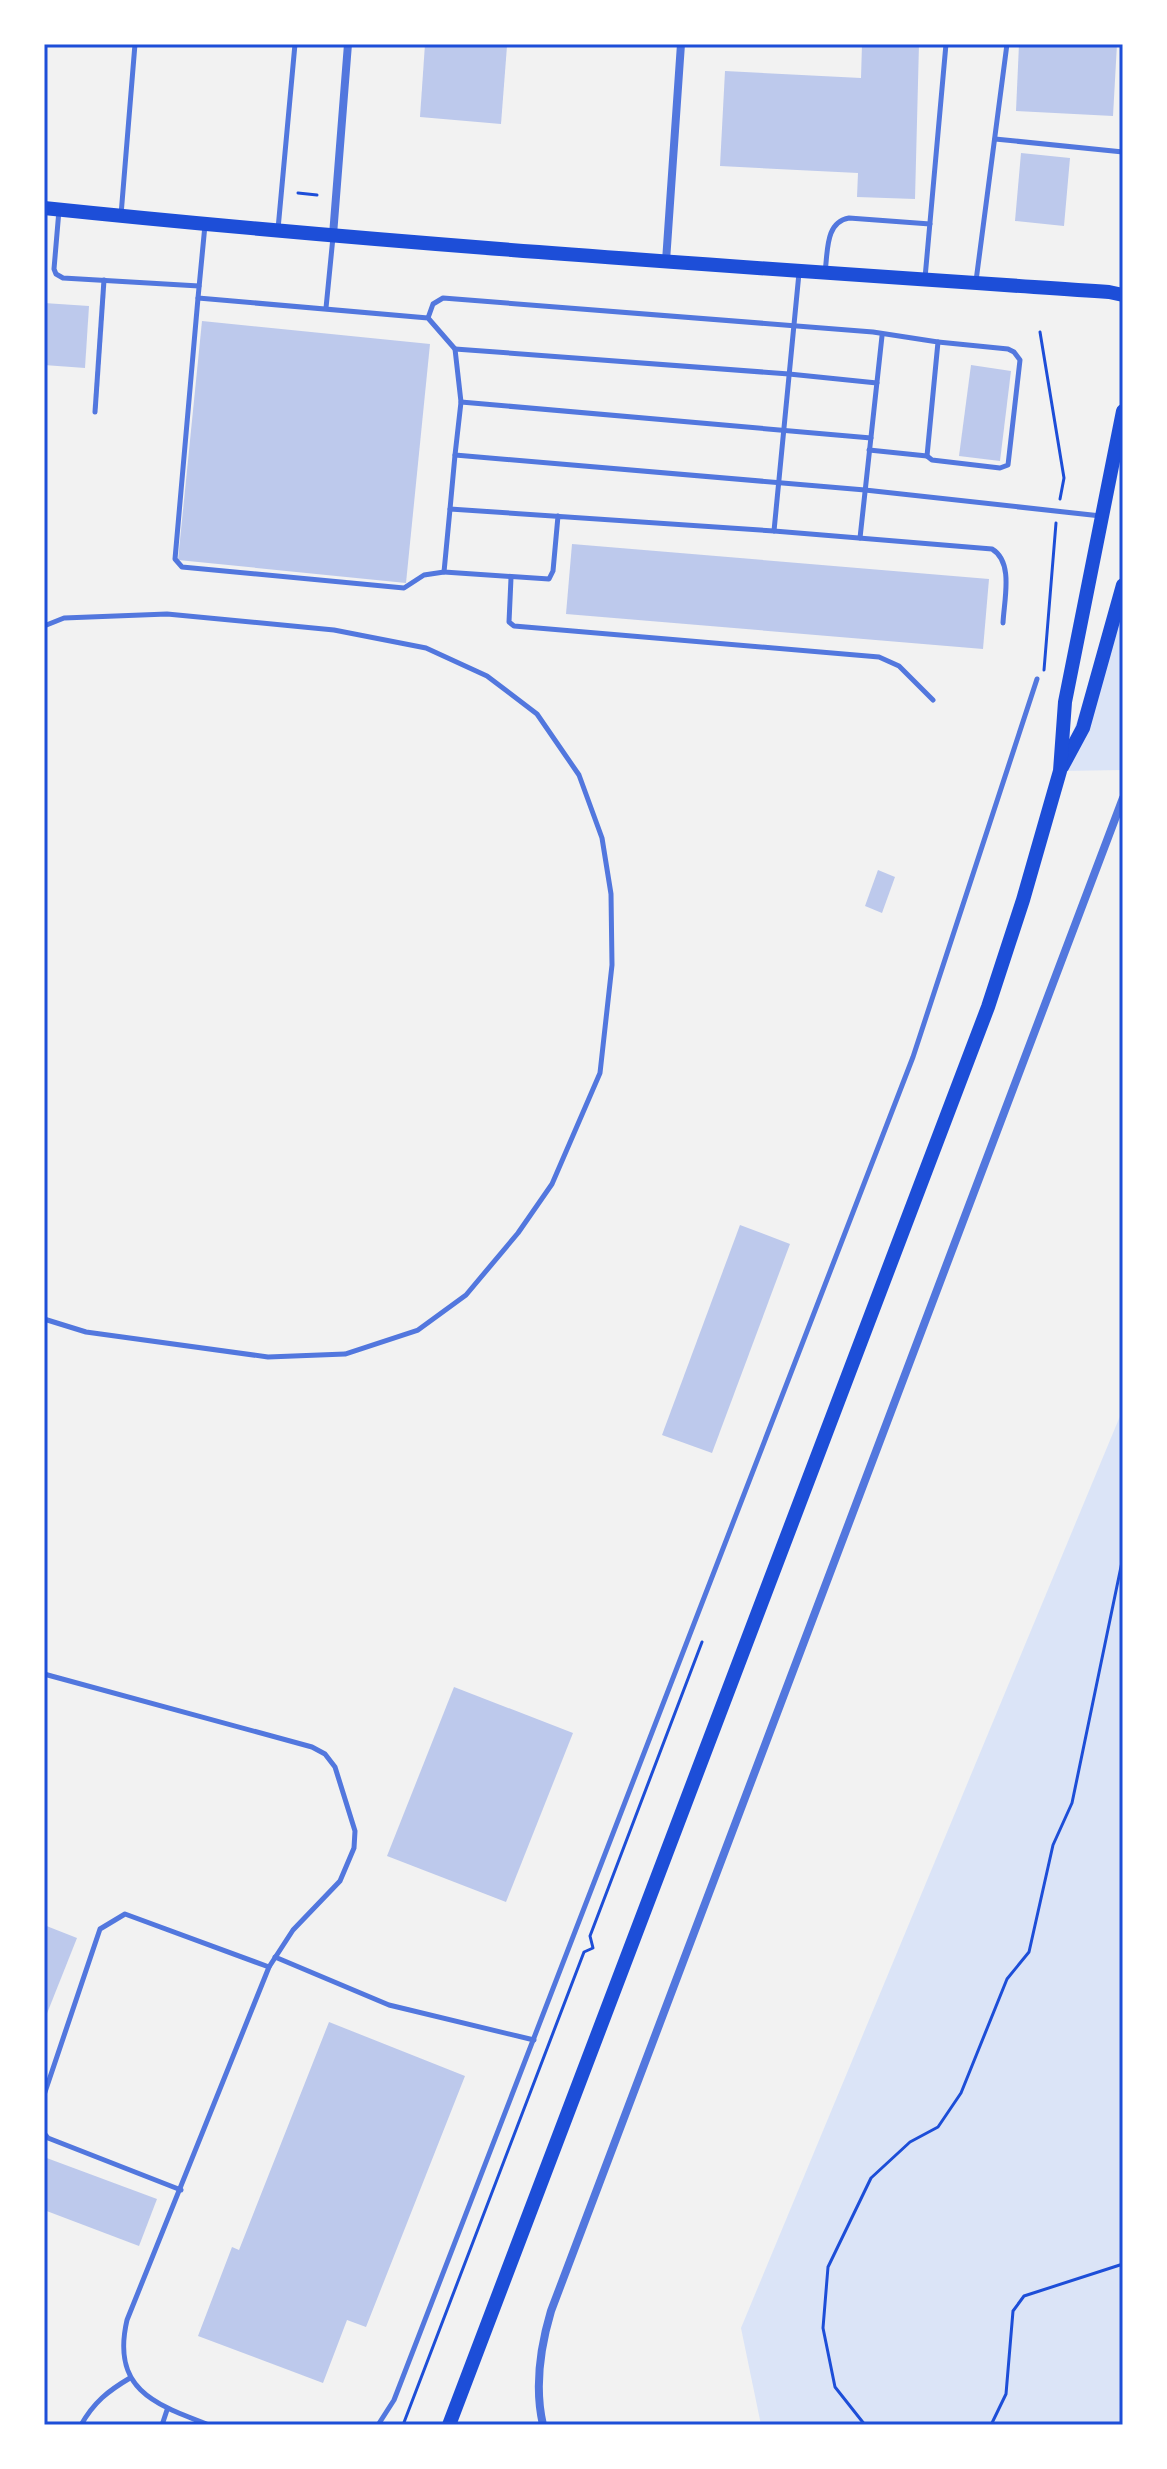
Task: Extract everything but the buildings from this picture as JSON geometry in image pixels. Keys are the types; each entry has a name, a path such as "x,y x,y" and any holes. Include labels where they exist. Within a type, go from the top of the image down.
{"main road":[{"path":"51,209 333,235 1123,295"},
{"path":"449,2425 947,1120 1023,900 1060,771 1065,702 1123,411"},
{"path":"1060,771 1083,728 1123,585"}],"street":[{"path":"333,235 348,44"},
{"path":"666,261 681,44"},
{"path":"543,2425 538,2391 539,2365 551,2311 1123,798"}],"lane":[{"path":"121,216 135,44"},
{"path":"278,230 295,44"},
{"path":"925,280 946,44"},
{"path":"976,283 1007,44"},
{"path":"995,139 1123,152"},
{"path":"51,209 54,269 63,278 199,286"},
{"path":"825,273 832,228 839,219 930,224"},
{"path":"205,224 175,559 182,567 404,588 424,575 444,572 549,579 553,571 558,516"},
{"path":"326,308 333,235"},
{"path":"774,531 799,272"},
{"path":"95,412 104,280"},
{"path":"198,298 428,318 455,349 461,402 444,572"},
{"path":"428,318 433,304 443,298 873,332 882,336 1008,349 1020,360 1008,465 1000,468 869,450"},
{"path":"860,538 882,336"},
{"path":"927,456 938,342"},
{"path":"455,349 877,383"},
{"path":"461,402 871,438"},
{"path":"455,455 865,490 1104,517"},
{"path":"450,509 992,549 1000,554 1005,563 1003,623"},
{"path":"511,578 509,622 514,626 879,657 899,666 933,700"},
{"path":"44,626 64,618 167,614 334,630 426,648 487,676 537,714 579,775 602,838 611,894 612,965 600,1073 552,1184 518,1233 466,1295 418,1330 345,1354 268,1357 86,1332 44,1319"},
{"path":"378,2425 394,2400 913,1057 1037,679"},
{"path":"44,1674 312,1747 325,1754 335,1767 355,1831 354,1848 340,1881 293,1930 269,1967 127,2320 123,2354 130,2378 146,2396 167,2410 205,2424"},
{"path":"44,2095 100,1929 112,1921 125,1914 269,1967"},
{"path":"275,1957 389,2005 534,2040"},
{"path":"44,2133 48,2138 181,2190"},
{"path":"81,2425 91,2407 104,2394 130,2378"},
{"path":"162,2425 167,2410"}],"path":[{"path":"298,193 317,195"},
{"path":"865,2425 835,2387 823,2328 828,2267 871,2178 910,2142 938,2127 961,2093 1007,1979 1029,1952 1053,1845 1072,1803 1123,1557"},
{"path":"403,2425 584,1952 593,1948 590,1936 706,1631"},
{"path":"991,2425 1006,2394 1013,2311 1024,2296 1123,2264"}],"shaded area":[{"path":"1123,584 1123,770 1060,771"},
{"path":"1123,1409 1123,2425 761,2425 741,2328"}]}
